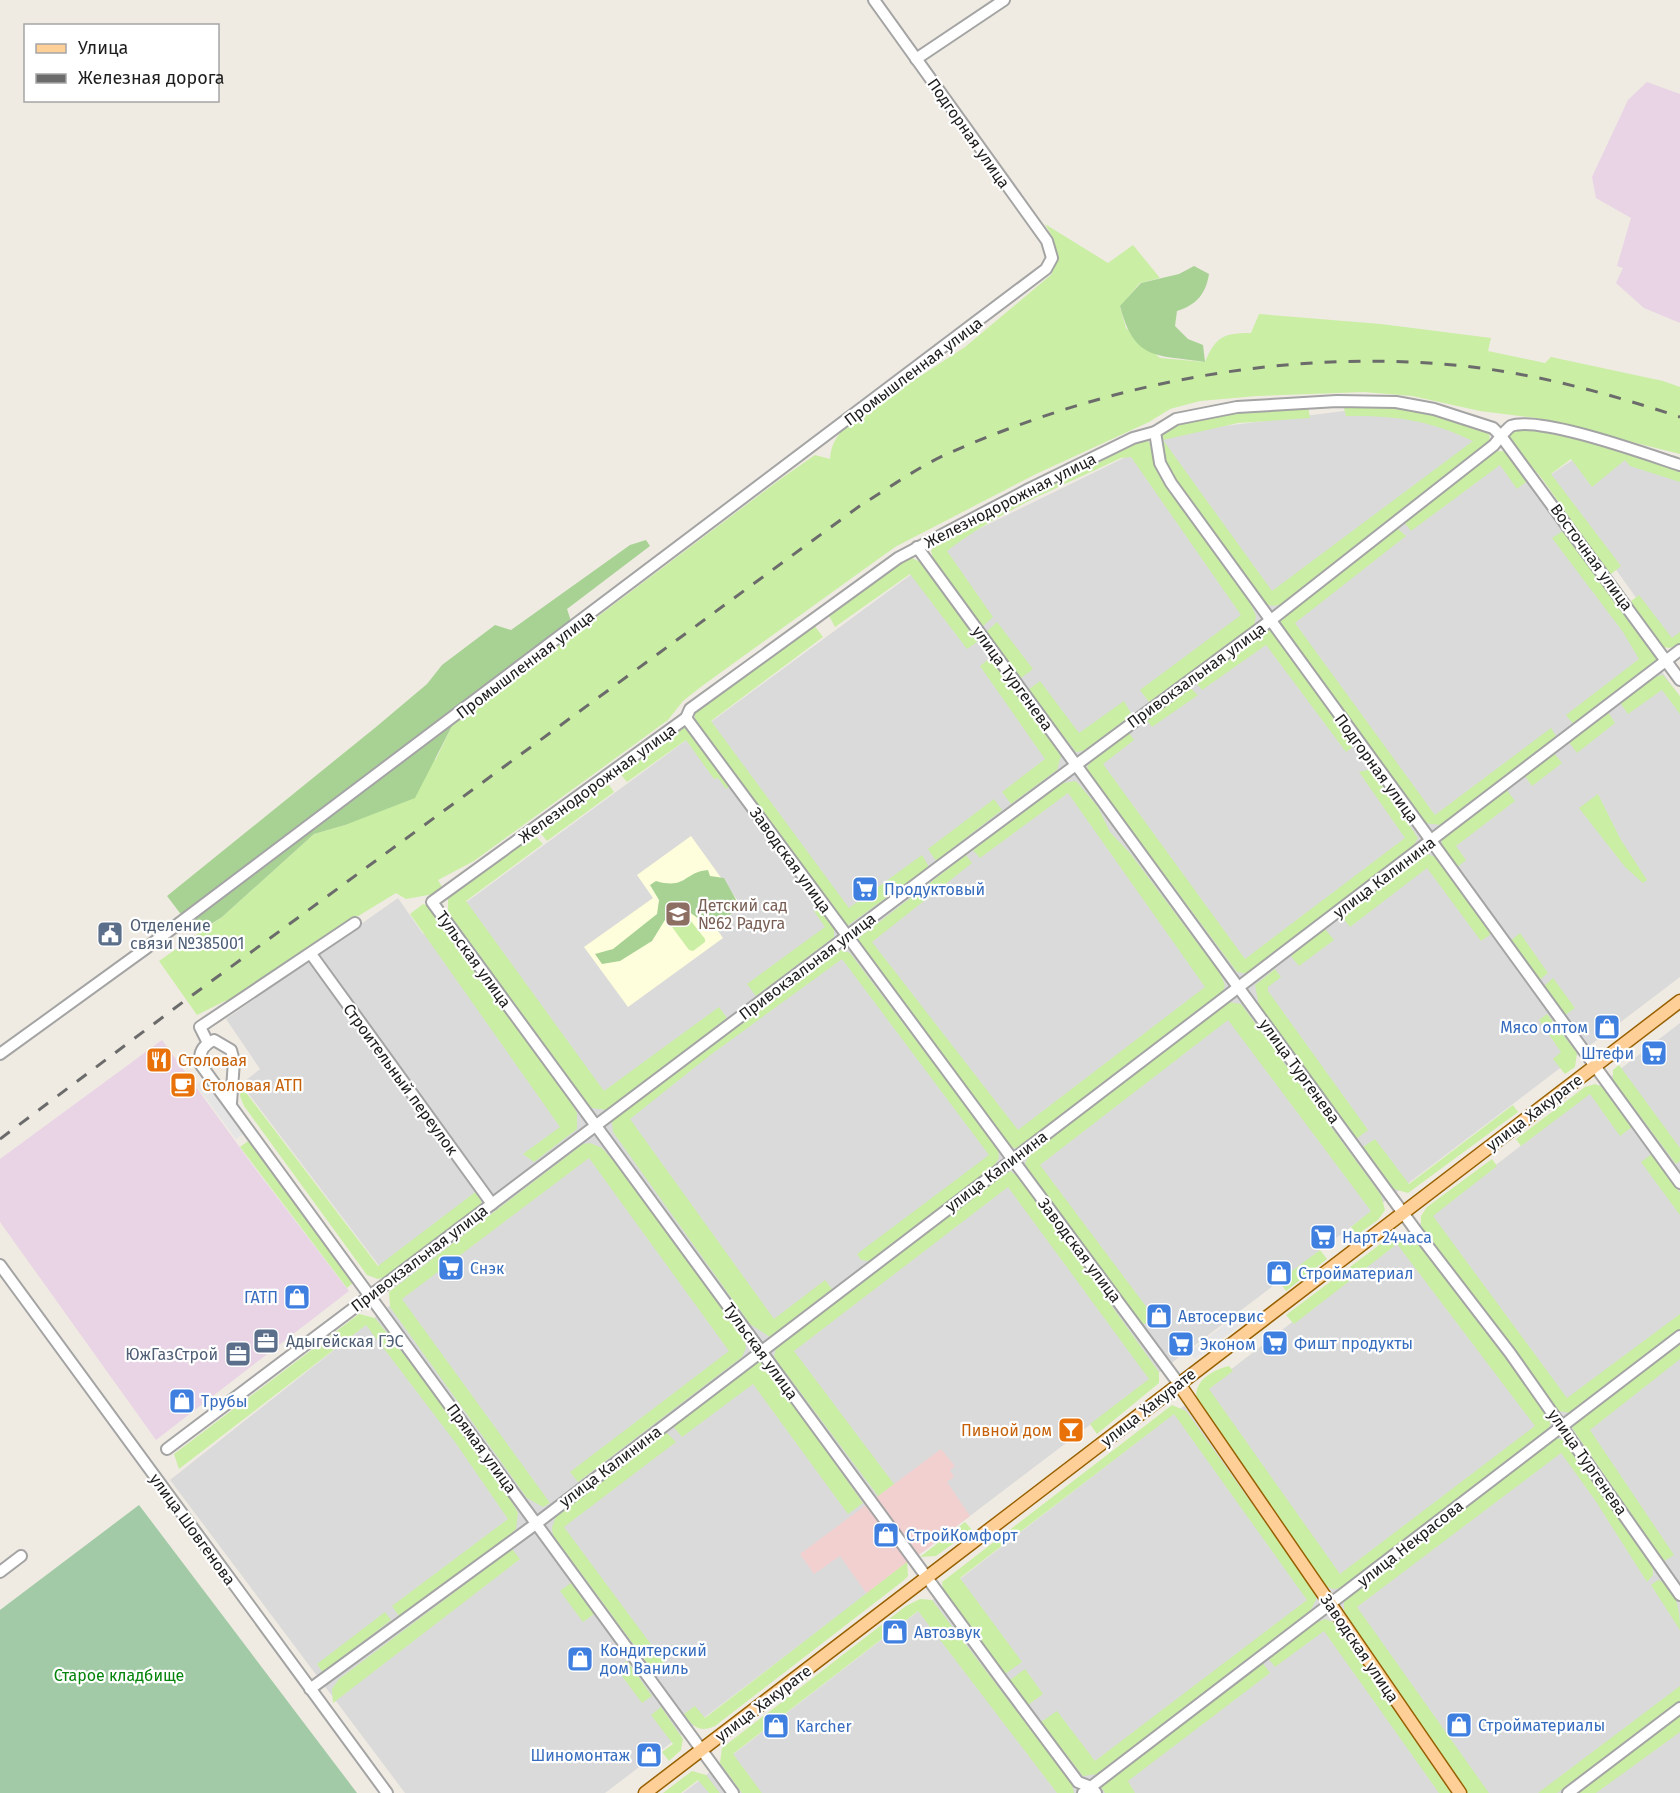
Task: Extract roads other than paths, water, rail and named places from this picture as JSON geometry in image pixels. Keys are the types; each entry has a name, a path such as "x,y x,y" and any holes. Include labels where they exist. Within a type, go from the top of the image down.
{"main road":[{"name":"улица Хакурате","path":"645,1793 1680,1001"},
{"name":"Заводская улица","path":"1179,1384 1460,1793"}],"street":[{"name":"Подгорная улица","path":"874,0 1047,241 1052,258 1046,269"},
{"path":"916,59 1004,0"},
{"name":"Промышленная улица","path":"0,1054 145,950 1035,280 1046,269"},
{"name":"Железнодорожная улица","path":"432,902 686,718 690,708 898,558 1100,454 1133,438 1155,432 1176,419 1237,406 1337,401 1396,402 1434,409 1493,428 1501,436"},
{"path":"1501,436 1511,426 1536,425 1591,437 1680,465"},
{"name":"Подгорная улица","path":"1155,432 1160,463 1171,483 1680,1183"},
{"name":"Привокзальная улица","path":"167,1449 1271,620 1494,445 1501,436"},
{"name":"Восточная улица","path":"1501,436 1680,680"},
{"name":"улица Тургенева","path":"917,547 1562,1426 1680,1596"},
{"name":"улица Калинина","path":"310,1689 537,1522 1680,650"},
{"name":"Заводская улица","path":"686,718 1179,1384"},
{"name":"Тульская улица","path":"432,902 926,1578 1078,1782 1090,1791"},
{"path":"231,1103 234,1061 231,1050 222,1042 214,1040 208,1043 200,1027 355,923"},
{"name":"Строительный переулок","path":"311,954 492,1204"},
{"name":"Прямая улица","path":"208,1043 199,1057 201,1065 231,1103 369,1296 537,1522 733,1793"},
{"name":"улица Шовгенова","path":"0,1264 387,1793"},
{"name":"улица Некрасова","path":"1090,1791 1680,1336"},
{"path":"0,1572 21,1556"},
{"path":"1568,1793 1680,1708"}],"railway":[{"path":"0,1139 183,1002 861,505 914,471 947,454 1071,407 1135,390 1200,376 1266,367 1332,362 1398,362 1464,366 1519,374 1627,400 1680,417"}],"place":[{"name":"Продуктовый","path":"865,889"},
{"name":"Детский сад №62 Радуга","path":"678,914"},
{"name":"Отделение связи №385001","path":"110,934"},
{"name":"Мясо оптом","path":"1607,1027"},
{"name":"Штефи","path":"1654,1053"},
{"name":"Столовая","path":"159,1060"},
{"name":"Столовая АТП","path":"183,1085"},
{"name":"Нарт 24часа","path":"1323,1237"},
{"name":"Снэк","path":"451,1268"},
{"name":"Стройматериал","path":"1279,1273"},
{"name":"ГАТП","path":"297,1297"},
{"name":"Автосервис","path":"1159,1316"},
{"name":"Адыгейская ГЭС","path":"266,1341"},
{"name":"Фишт продукты","path":"1275,1343"},
{"name":"Эконом","path":"1181,1344"},
{"name":"ЮжГазСтрой","path":"238,1354"},
{"name":"Трубы","path":"182,1401"},
{"name":"Пивной дом","path":"1071,1430"},
{"name":"СтройКомфорт","path":"886,1535"},
{"name":"Автозвук","path":"895,1632"},
{"name":"Кондитерский дом Ваниль","path":"580,1659"},
{"name":"Стройматериалы","path":"1459,1725"},
{"name":"Karcher","path":"776,1726"},
{"name":"Шиномонтаж","path":"649,1755"}],"park label":[{"name":"Старое кладбище","path":"119,1675"}]}
